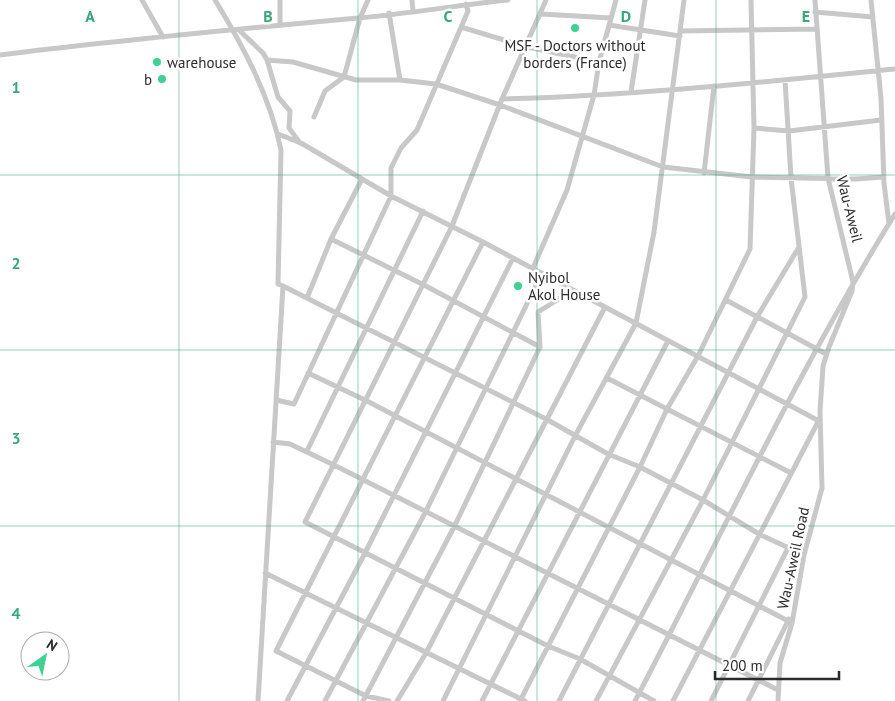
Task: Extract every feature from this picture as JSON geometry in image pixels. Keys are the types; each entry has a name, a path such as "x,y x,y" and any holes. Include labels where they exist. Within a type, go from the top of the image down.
{"street":[{"path":"142,0 163,37"},
{"path":"215,0 236,30 261,86 278,134 282,180 278,284 546,419 608,454 640,467 702,500 759,534 804,555"},
{"path":"280,0 280,24"},
{"path":"314,117 325,90 344,77 360,18 368,0"},
{"path":"412,0 413,11"},
{"path":"0,55 280,24 360,18 468,1 508,0"},
{"path":"546,0 527,47 501,102 452,226 305,522 517,631 580,659 654,701"},
{"path":"533,268 567,190 594,95 600,62 616,0"},
{"path":"631,92 645,0"},
{"path":"443,701 575,436 636,323 645,283 663,167 684,0"},
{"path":"265,573 336,610 522,700 640,467 667,409 698,356 751,244 754,128 751,0"},
{"name":"Wau-Aweil","path":"815,0 828,178 853,282"},
{"path":"871,0 879,70 880,120 889,224"},
{"path":"276,400 294,404 391,196 391,168 401,148 417,130 468,11 468,1"},
{"path":"815,12 873,16"},
{"path":"389,13 400,80"},
{"path":"541,14 611,18"},
{"path":"609,25 680,34 816,29"},
{"path":"461,28 527,47 600,62"},
{"path":"236,30 263,53 267,60 278,97 290,111 290,128 301,143"},
{"path":"267,60 293,62 356,80 400,80 436,84 501,102 581,137 663,167 752,177 884,177"},
{"path":"501,102 673,90 895,69"},
{"path":"596,701 702,500 805,297 791,178 785,80"},
{"path":"704,173 714,86"},
{"path":"754,128 789,131 880,120"},
{"path":"278,134 301,143 391,196 483,242 668,341 820,419"},
{"path":"308,298 331,239 362,179"},
{"path":"306,451 423,211"},
{"path":"635,701 701,576 759,457 816,350 853,282 895,214"},
{"path":"331,239 395,270 540,347"},
{"path":"389,701 365,699 335,681 276,651 483,242"},
{"path":"559,701 757,317 799,246"},
{"path":"287,701 336,610 513,258"},
{"path":"324,701 426,511 542,273"},
{"path":"673,701 820,419 823,366 826,354 852,291 853,282"},
{"path":"258,701 283,286"},
{"path":"365,699 455,525 540,347 538,312 573,290"},
{"path":"726,300 826,354"},
{"path":"397,701 426,653 605,307"},
{"path":"482,701 668,341"},
{"path":"308,373 337,386 790,622 748,701"},
{"path":"607,378 791,473"},
{"name":"Wau-Aweil Road","path":"778,701 780,663 797,598 804,555 822,488 820,419"},
{"path":"273,442 290,444 364,479 778,690"},
{"path":"711,701 788,548"}],"place":[{"name":"MSF - Doctors without borders (France)","path":"575,28"},
{"name":"warehouse","path":"157,62"},
{"name":"b","path":"162,79"},
{"name":"Nyibol Akol House","path":"518,286"}]}
